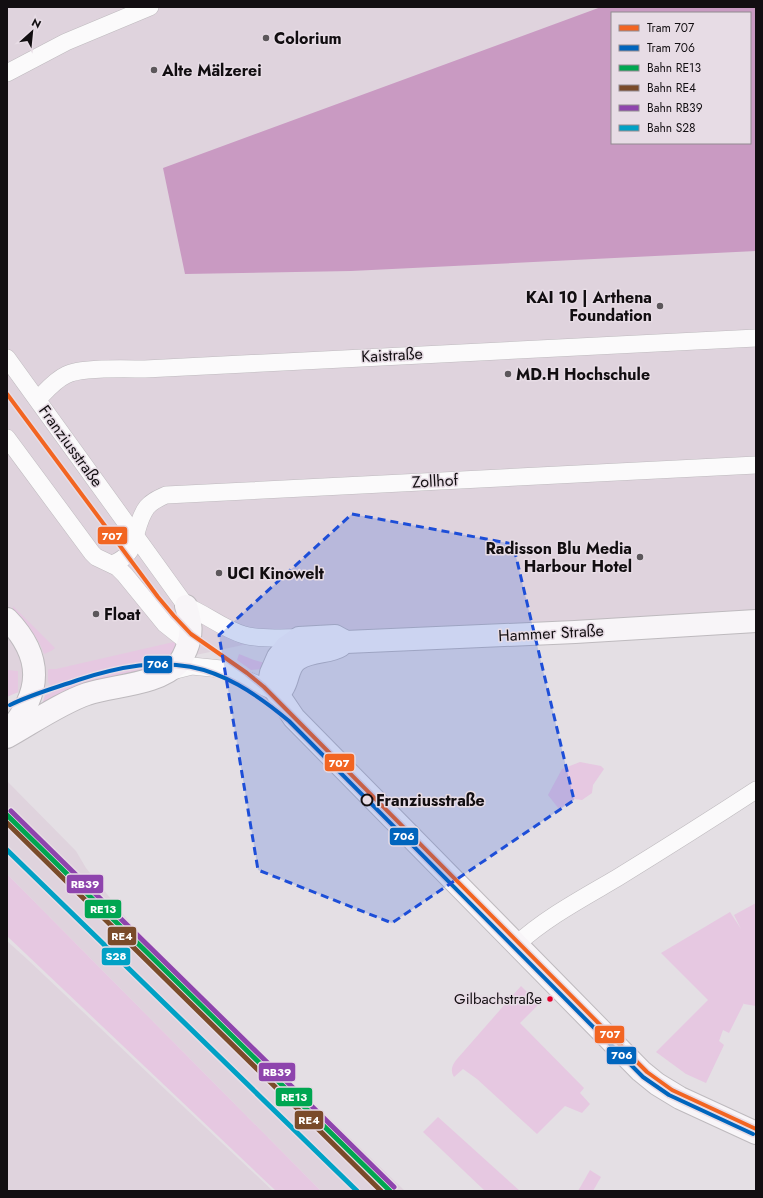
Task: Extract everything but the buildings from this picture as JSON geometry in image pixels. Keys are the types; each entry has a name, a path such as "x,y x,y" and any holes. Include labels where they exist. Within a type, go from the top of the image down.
{"street":[{"path":"7,73 66,42 150,7"},
{"name":"Kaistraße","path":"38,399 66,374 86,370 145,369 756,338"},
{"name":"Franziusstraße","path":"7,358 186,606 191,626 189,644"},
{"path":"7,438 92,552 102,560 112,564 125,575 165,624 189,644 179,663 166,672"},
{"name":"Zollhof","path":"134,534 142,514 148,506 157,499 166,495 174,494 756,465"},
{"path":"112,564 121,561 127,555 131,549 134,534"},
{"name":"Franziusstraße","path":"186,606 228,630 244,636 256,638 299,638"},
{"path":"7,619 26,644 33,664 34,677 32,694 24,711 7,733"},
{"name":"Hammer Straße","path":"278,693 284,687 291,667 298,659 312,652 336,648 346,642 756,622"},
{"name":"Hammer Straße","path":"299,638 335,636 346,642"},
{"path":"299,638 286,647 278,657 272,669 270,678 271,684 294,718 636,1066 658,1084 680,1098 756,1133"},
{"path":"7,737 71,701 88,694 143,681 166,672 192,666 221,669 278,693"},
{"path":"516,945 527,934 756,790"}],"highlighted area":[{"path":"352,514 513,544 574,800 392,923 258,870 219,635"}],"shaded area":[{"path":"7,7 756,7 756,614 290,635 7,695"},
{"path":"601,7 756,7 756,251 351,271 185,274 163,168"},
{"path":"13,606 55,648 44,654 35,636 13,612"},
{"path":"178,641 170,662 42,705 45,695 51,693 49,688 51,687 48,681 49,669 56,669"},
{"path":"239,654 265,663 262,669 251,670 237,660"},
{"path":"7,670 18,671 18,692 7,697"},
{"path":"580,762 601,766 604,769 593,785 592,793 582,800 575,799 559,809 548,795 562,769"},
{"path":"7,781 76,851 86,868 140,935 405,1191 321,1191 7,874"},
{"path":"7,874 321,1191 276,1191 7,936"},
{"path":"756,903 756,1006 744,1003 729,1033 723,1030 719,1041 724,1045 706,1083 686,1074 656,1052 708,1000 661,953 730,912 741,929 734,915"},
{"path":"7,941 27,959 273,1191 7,1191"},
{"path":"521,986 539,1004 520,1023 584,1088 580,1093 590,1104 582,1113 565,1106 537,1134 477,1079 463,1069 454,1077 452,1072 453,1065 457,1059"},
{"path":"438,1117 520,1191 485,1191 423,1132"},
{"path":"590,1170 601,1177 593,1191 578,1191"}],"tram line":[{"name":"707","path":"7,394 158,597 191,634 247,673 264,687 647,1072 672,1090 756,1129"},
{"name":"706","path":"10,705 35,694 78,680 110,671 139,666 166,664 190,667 214,674 238,685 263,701 289,721 643,1077 669,1095 753,1134"}],"rail line":[{"name":"RB39","path":"11,811 394,1187"},
{"name":"RE13","path":"7,815 390,1191"},
{"name":"RE4","path":"7,823 381,1191"},
{"name":"S28","path":"7,850 357,1191"}],"place":[{"name":"Colorium","path":"266,38"},
{"name":"Alte Mälzerei","path":"154,70"},
{"name":"KAI 10 | Arthena Foundation","path":"660,306"},
{"name":"MD.H Hochschule","path":"508,374"},
{"name":"Radisson Blu Media Harbour Hotel","path":"640,557"},
{"name":"UCI Kinowelt","path":"219,573"},
{"name":"Float","path":"96,614"},
{"name":"Franziusstraße","path":"367,800"},
{"name":"Gilbachstraße","path":"550,999"}]}
